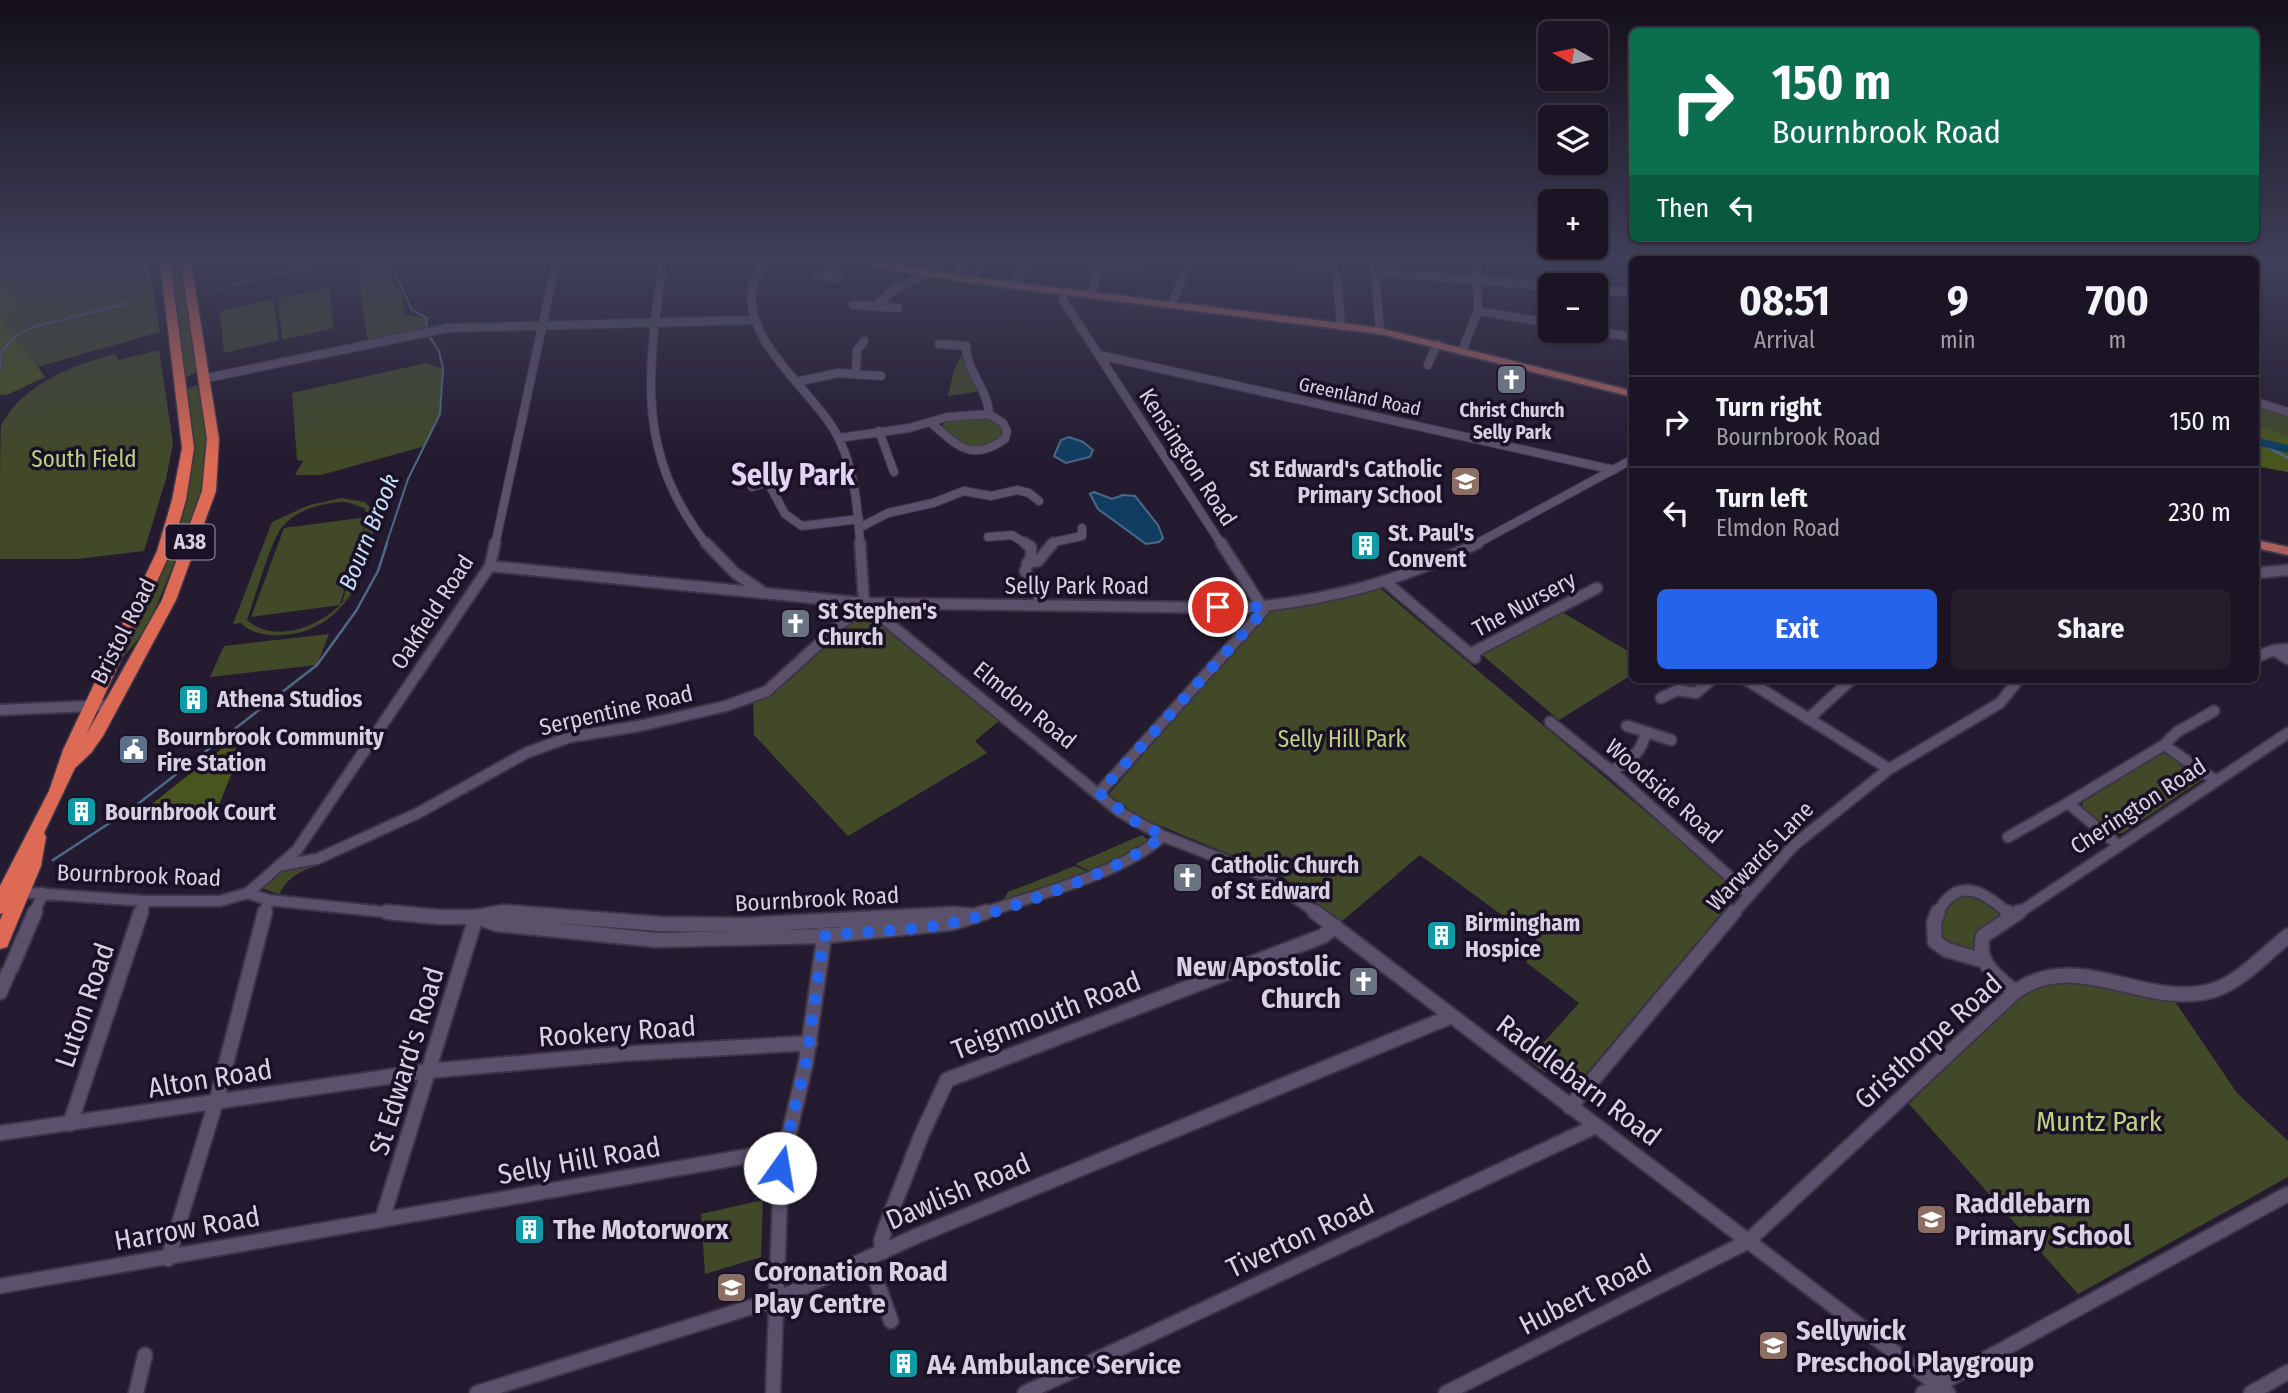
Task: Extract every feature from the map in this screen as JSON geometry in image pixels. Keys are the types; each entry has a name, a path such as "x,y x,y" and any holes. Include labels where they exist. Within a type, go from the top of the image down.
{"highway":[{"name":"Bristol Road","path":"0,941 10,896 32,866 38,831 69,763 71,750 163,551 179,500 188,449 173,327"},
{"name":"Bristol Road","path":"69,763 85,750 113,705 169,600 209,491 213,439 195,327"},
{"path":"178,367 199,358"},
{"path":"180,384 202,379"},
{"path":"93,704 110,696 141,640 157,623"}],"main road":[{"path":"1349,327 1437,344 1629,393"},
{"path":"2259,545 2288,551"}],"street":[{"path":"202,379 457,327"},
{"name":"Oakfield Road","path":"248,893 283,865 309,836 490,566 543,327"},
{"path":"656,327 649,381 651,419 666,472 678,501 702,542 736,575 762,592"},
{"path":"759,327 766,342 839,438 859,524 864,603"},
{"name":"Kensington Road","path":"1081,327 1263,607"},
{"path":"1380,327 1380,331"},
{"path":"1462,351 1472,327"},
{"path":"1608,333 1629,336"},
{"path":"856,371 857,350 863,340"},
{"path":"939,344 966,346 965,362 983,386 990,403 989,414"},
{"path":"1429,366 1437,344"},
{"name":"Greenland Road","path":"1099,355 1614,470"},
{"path":"796,382 819,374 856,371 885,377"},
{"path":"2259,403 2288,412"},
{"path":"839,438 957,416 989,414 1003,423 1007,431 1005,439 985,451 960,449 930,422"},
{"path":"879,431 894,472"},
{"name":"Selly Park Road","path":"490,566 864,603 1286,606 1387,583 1469,550 1629,461"},
{"path":"752,486 768,482 781,511 793,525 804,528 859,524 888,513 933,503 964,491 990,496 1017,490 1029,493 1039,501"},
{"path":"1027,563 1038,561 1054,542 1082,532 1094,536"},
{"path":"988,537 1016,536 1032,550 1025,571 1038,592 1039,605"},
{"path":"2259,573 2288,570"},
{"path":"730,589 736,575"},
{"name":"The Nursery","path":"1387,583 1473,656 1597,587"},
{"name":"Elmdon Road","path":"864,603 1137,823 1163,835"},
{"name":"Serpentine Road","path":"283,865 317,859 418,813 526,753 570,737 697,714 754,697 767,691 864,603"},
{"path":"1099,793 1264,610 1263,607"},
{"path":"2259,656 2274,650 2288,649"},
{"path":"2274,650 2288,659"},
{"path":"1661,698 1678,690 1696,692 1707,683"},
{"path":"1751,683 1889,769"},
{"path":"1808,719 1848,683"},
{"name":"Warwards Lane","path":"1570,1107 1749,894 1794,845 1889,769 2000,703 2016,683"},
{"path":"0,710 113,705"},
{"path":"2008,837 2164,745 2177,732 2214,710"},
{"name":"Woodside Road","path":"1550,722 1611,771 1749,894"},
{"path":"1627,726 1671,740"},
{"path":"1611,771 1636,757 1643,749 1646,732"},
{"name":"Cherington Road","path":"1982,960 1978,948 1983,936 2288,733"},
{"path":"2164,745 2216,781"},
{"path":"2068,803 2118,845"},
{"name":"Bournbrook Road","path":"476,917 496,924 656,940 825,928 952,923 1094,874 1152,846 1163,835"},
{"name":"Raddlebarn Road","path":"1163,835 1265,876 1335,926 1943,1388"},
{"path":"2012,915 1991,898 1967,890 1950,896 1938,907 1932,932 1935,942 1947,950 1982,960 2015,992"},
{"path":"0,992 43,893"},
{"name":"Bournbrook Road","path":"10,896 43,893 145,901 220,901 248,893 268,900 439,917 476,917 504,912 661,924 825,928"},
{"path":"168,1259 216,1101 268,900"},
{"name":"Luton Road","path":"70,1124 145,901"},
{"name":"St Edward's Road","path":"382,1220 476,917"},
{"path":"656,940 661,924"},
{"name":"Teignmouth Road","path":"875,1255 921,1136 947,1080 1323,936 1335,926"},
{"path":"773,1393 780,1168 810,1042 825,928"},
{"name":"Gristhorpe Road","path":"1747,1241 2015,992 2036,979 2057,974 2098,978 2154,992 2190,994 2216,989 2288,936"},
{"name":"Dawlish Road","path":"477,1393 777,1299 875,1255 1452,1016"},
{"name":"Rookery Road","path":"428,1071 620,1054 810,1042"},
{"name":"Alton Road","path":"0,1133 428,1071"},
{"name":"Tiverton Road","path":"1026,1393 1596,1126"},
{"name":"Selly Hill Road","path":"382,1220 784,1150"},
{"path":"1923,1393 1943,1388 2288,1194"},
{"name":"Harrow Road","path":"0,1286 382,1220"},
{"name":"Hubert Road","path":"1446,1393 1747,1241"},
{"path":"875,1255 891,1321"},
{"path":"136,1393 145,1355"},
{"path":"2251,1393 2288,1372"}],"green space":[{"path":"0,327 8,327 45,377 9,394 0,395"},
{"path":"8,327 159,327 160,332 37,367"},
{"path":"179,327 190,327 196,372 184,379"},
{"path":"222,327 277,327 279,340 224,353"},
{"path":"281,327 334,327 334,328 282,340"},
{"path":"366,327 425,327 425,330 368,343"},
{"name":"South Field","path":"159,350 173,443 166,479 144,551 77,559 0,559 1,426 10,411 50,378 82,364 115,354 118,360"},
{"path":"961,356 981,391 948,396 954,370"},
{"path":"426,363 443,369 440,414 425,446 321,475 295,475 303,461 297,460 292,393"},
{"path":"196,385 199,388 208,440 203,493 147,629 118,663 139,617 191,449 186,389"},
{"path":"2259,406 2288,414 2288,472 2259,467"},
{"path":"987,417 1003,428 998,440 983,446 960,445 942,426 947,420"},
{"path":"2259,426 2288,436 2288,472 2259,467"},
{"path":"341,498 365,502 375,513 369,555 351,594 338,610 322,623 303,631 265,635 250,630 241,623 233,624 272,522 309,505","holes":["347,502 364,508 368,515 342,603 340,604 367,517 284,528 251,617 340,605 320,620 295,630 270,631 247,620 273,545 288,521 303,511 329,503"]},
{"name":"Selly Hill Park","path":"1381,589 1740,891 1585,1075 1544,1072 1528,1060 1579,1003 1526,962 1540,943 1420,855 1341,922 1280,875 1139,817 1109,794 1265,613"},
{"path":"1560,611 1629,652 1629,676 1559,720 1481,654"},
{"path":"865,612 919,652 1000,720 975,741 987,753 848,836 754,735 753,698 858,613"},
{"path":"329,634 317,665 210,677 224,646"},
{"path":"235,738 236,762 219,805 138,815"},
{"path":"2164,752 2186,762 2203,779 2123,833 2105,829 2082,807 2083,802"},
{"path":"1142,835 1148,840 1094,873 1075,864"},
{"path":"317,860 316,866 294,876 279,894 264,889 264,885 281,869"},
{"path":"1075,866 1093,874 999,908 1008,892"},
{"path":"1967,894 1988,901 2005,916 1979,935 1975,945 1976,952 1945,946 1939,939 1942,909 1952,899"},
{"name":"Muntz Park","path":"2079,982 2098,984 2138,996 2174,1000 2237,1093 2288,1141 2288,1177 2078,1294 1909,1104 1981,1032 2026,993 2048,985"},
{"path":"763,1200 761,1257 705,1274 701,1214"}],"water":[{"path":"1069,437 1083,442 1093,450 1090,457 1066,463 1054,456 1061,440"},
{"path":"1094,492 1112,499 1123,495 1135,496 1158,525 1163,538 1159,542 1146,544 1098,509 1090,494"}],"waterway":[{"path":"0,354 14,337 34,327"},
{"name":"Bourn Brook","path":"386,545 408,479 440,414 443,369 439,351 426,331 426,327"},
{"path":"0,357 0,370"},
{"path":"2259,442 2288,449"},
{"path":"2259,443 2288,458"},
{"name":"Bourn Brook","path":"53,860 134,807 317,665 356,611 378,571 387,543"}],"place":[{"name":"Christ Church Selly Park","path":"1512,379"},
{"name":"St Edward's Catholic Primary School","path":"1465,482"},
{"name":"St. Paul's Convent","path":"1365,546"},
{"name":"St Stephen's Church","path":"795,624"},
{"name":"Athena Studios","path":"194,699"},
{"name":"Bournbrook Community Fire Station","path":"134,750"},
{"name":"Bournbrook Court","path":"82,812"},
{"name":"Catholic Church of St Edward","path":"1188,878"},
{"name":"Birmingham Hospice","path":"1442,936"},
{"name":"New Apostolic Church","path":"1364,982"},
{"name":"Raddlebarn Primary School","path":"1932,1219"},
{"name":"The Motorworx","path":"530,1229"},
{"name":"Coronation Road Play Centre","path":"731,1287"},
{"name":"Sellywick Preschool Playgroup","path":"1773,1346"},
{"name":"A4 Ambulance Service","path":"904,1364"}],"district":[{"name":"Selly Park","path":"793,475"}],"route":[{"path":"780,1168 806,1062 824,936 952,923 1073,883 1152,846 1163,835 1120,812 1099,793 1264,610 1263,607 1218,607"}]}
